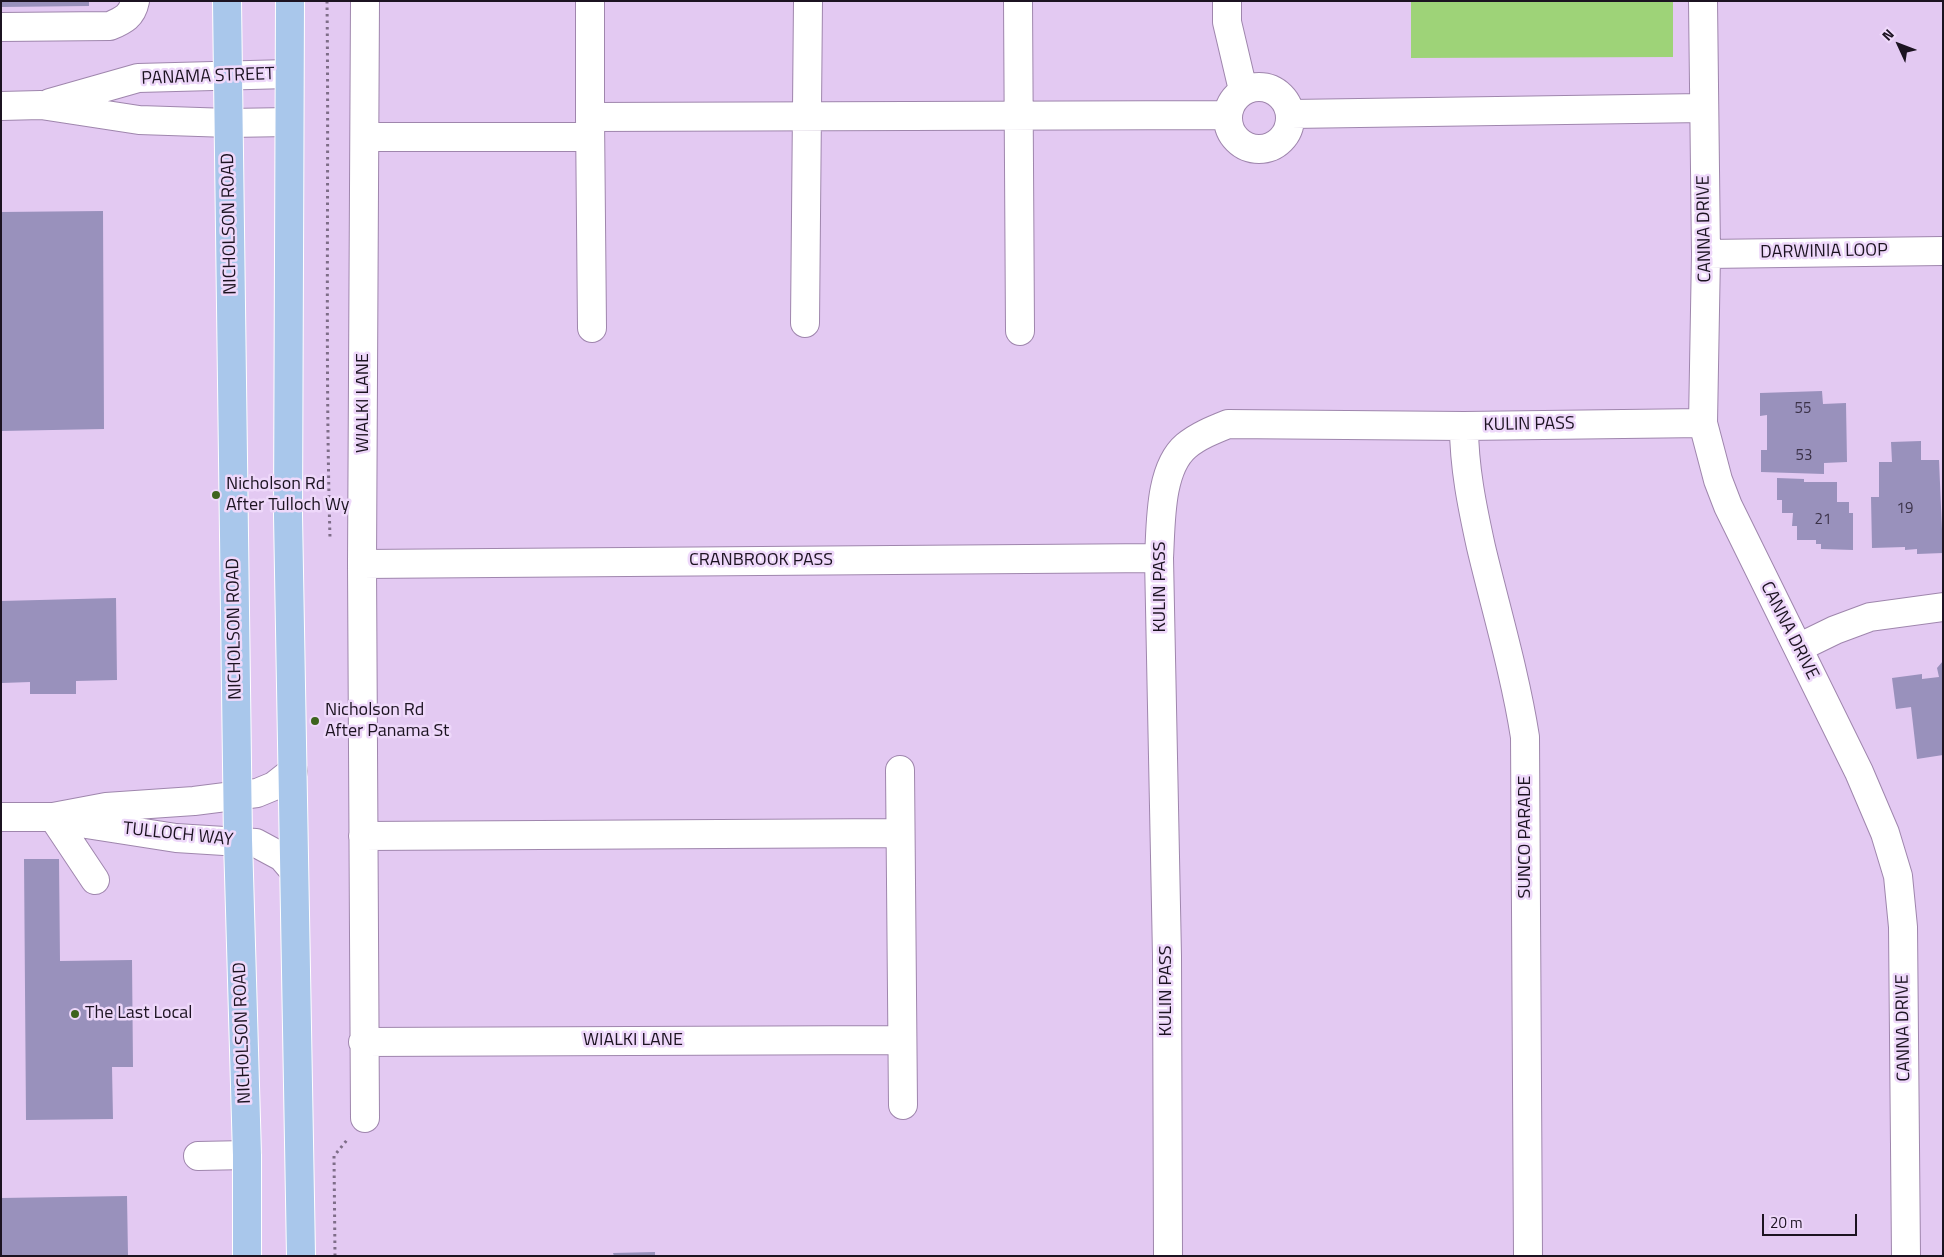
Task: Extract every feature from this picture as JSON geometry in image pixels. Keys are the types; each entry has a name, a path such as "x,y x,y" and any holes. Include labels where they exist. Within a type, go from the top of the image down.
{"main road":[{"name":"NICHOLSON ROAD","path":"227,1 238,840 248,1256"},
{"path":"290,1 288,74 288,515 301,1256"}],"street":[{"path":"1,27 110,26 133,13 135,1"},
{"name":"WIALKI LANE","path":"365,1 362,564 363,1042 365,1118"},
{"path":"590,1 592,328"},
{"path":"805,324 808,1"},
{"path":"1018,1 1020,332"},
{"path":"1227,1 1227,22 1243,90"},
{"name":"CANNA DRIVE","path":"1703,1 1706,254 1703,424 1718,480 1728,506 1870,798 1885,832 1898,876 1903,927 1906,1256"},
{"name":"PANAMA STREET","path":"41,105 138,78 288,74"},
{"path":"1262,86 1277,92 1286,102 1291,114 1288,131 1274,145 1258,149 1244,146 1232,135 1228,115 1232,102 1243,90 1262,86"},
{"name":"PANAMA STREET","path":"1,106 41,105 139,120 229,123 289,122"},
{"path":"1291,114 1703,108"},
{"path":"365,137 807,115 1019,117 1228,115"},
{"name":"DARWINIA LOOP","path":"1706,254 1943,251"},
{"name":"KULIN PASS","path":"1168,1256 1167,956 1159,558 1162,514 1168,474 1185,447 1207,433 1228,424 1464,426 1703,424"},
{"name":"SUNCO PARADE","path":"1464,426 1464,454 1474,514 1519,700 1525,737 1528,1256"},
{"name":"CRANBROOK PASS","path":"362,564 1159,558"},
{"path":"1798,648 1835,630 1870,617 1943,607"},
{"path":"900,770 899,833 903,1105"},
{"name":"TULLOCH WAY","path":"1,817 53,817 106,807 257,793 274,786 293,771"},
{"path":"53,817 95,880"},
{"name":"TULLOCH WAY","path":"53,817 75,823 167,837 196,840 238,840 256,843 282,857 294,871"},
{"path":"363,836 899,833"},
{"name":"WIALKI LANE","path":"363,1042 902,1040"},
{"path":"198,1156 247,1155"}],"path":[{"path":"327,1 329,200 327,441 330,548"},
{"path":"335,1256 334,1156 365,1118"}],"green space":[{"path":"1411,1 1673,1 1673,57 1411,58"}],"building":[{"path":"1,1 89,1 89,6 1,7"},
{"path":"103,211 104,429 1,431 1,212"},
{"path":"1822,391 1823,404 1846,403 1847,462 1824,463 1824,474 1761,472 1761,450 1767,450 1767,415 1760,416 1760,393"},
{"path":"1921,441 1921,460 1939,460 1943,553 1917,554 1917,549 1905,550 1905,547 1872,548 1871,497 1879,497 1879,462 1892,462 1891,442"},
{"path":"1777,478 1804,479 1804,482 1837,482 1837,502 1849,502 1849,513 1853,513 1853,550 1821,549 1821,544 1816,544 1816,540 1797,540 1797,526 1792,526 1793,513 1782,513 1782,500 1777,500"},
{"path":"116,598 117,680 76,681 76,694 30,694 30,682 2,683 1,601"},
{"path":"1943,661 1943,755 1917,759 1911,707 1896,709 1892,678 1922,674 1922,679 1939,677 1937,668"},
{"path":"24,859 59,859 60,961 132,960 133,1067 112,1067 113,1119 26,1120"},
{"path":"127,1196 128,1256 1,1256 1,1198"},
{"path":"655,1252 655,1256 614,1256 613,1253"}],"place":[{"name":"Nicholson Rd After Tulloch Wy","path":"216,495"},
{"name":"Nicholson Rd After Panama St","path":"315,721"},
{"name":"The Last Local","path":"75,1014"}]}
